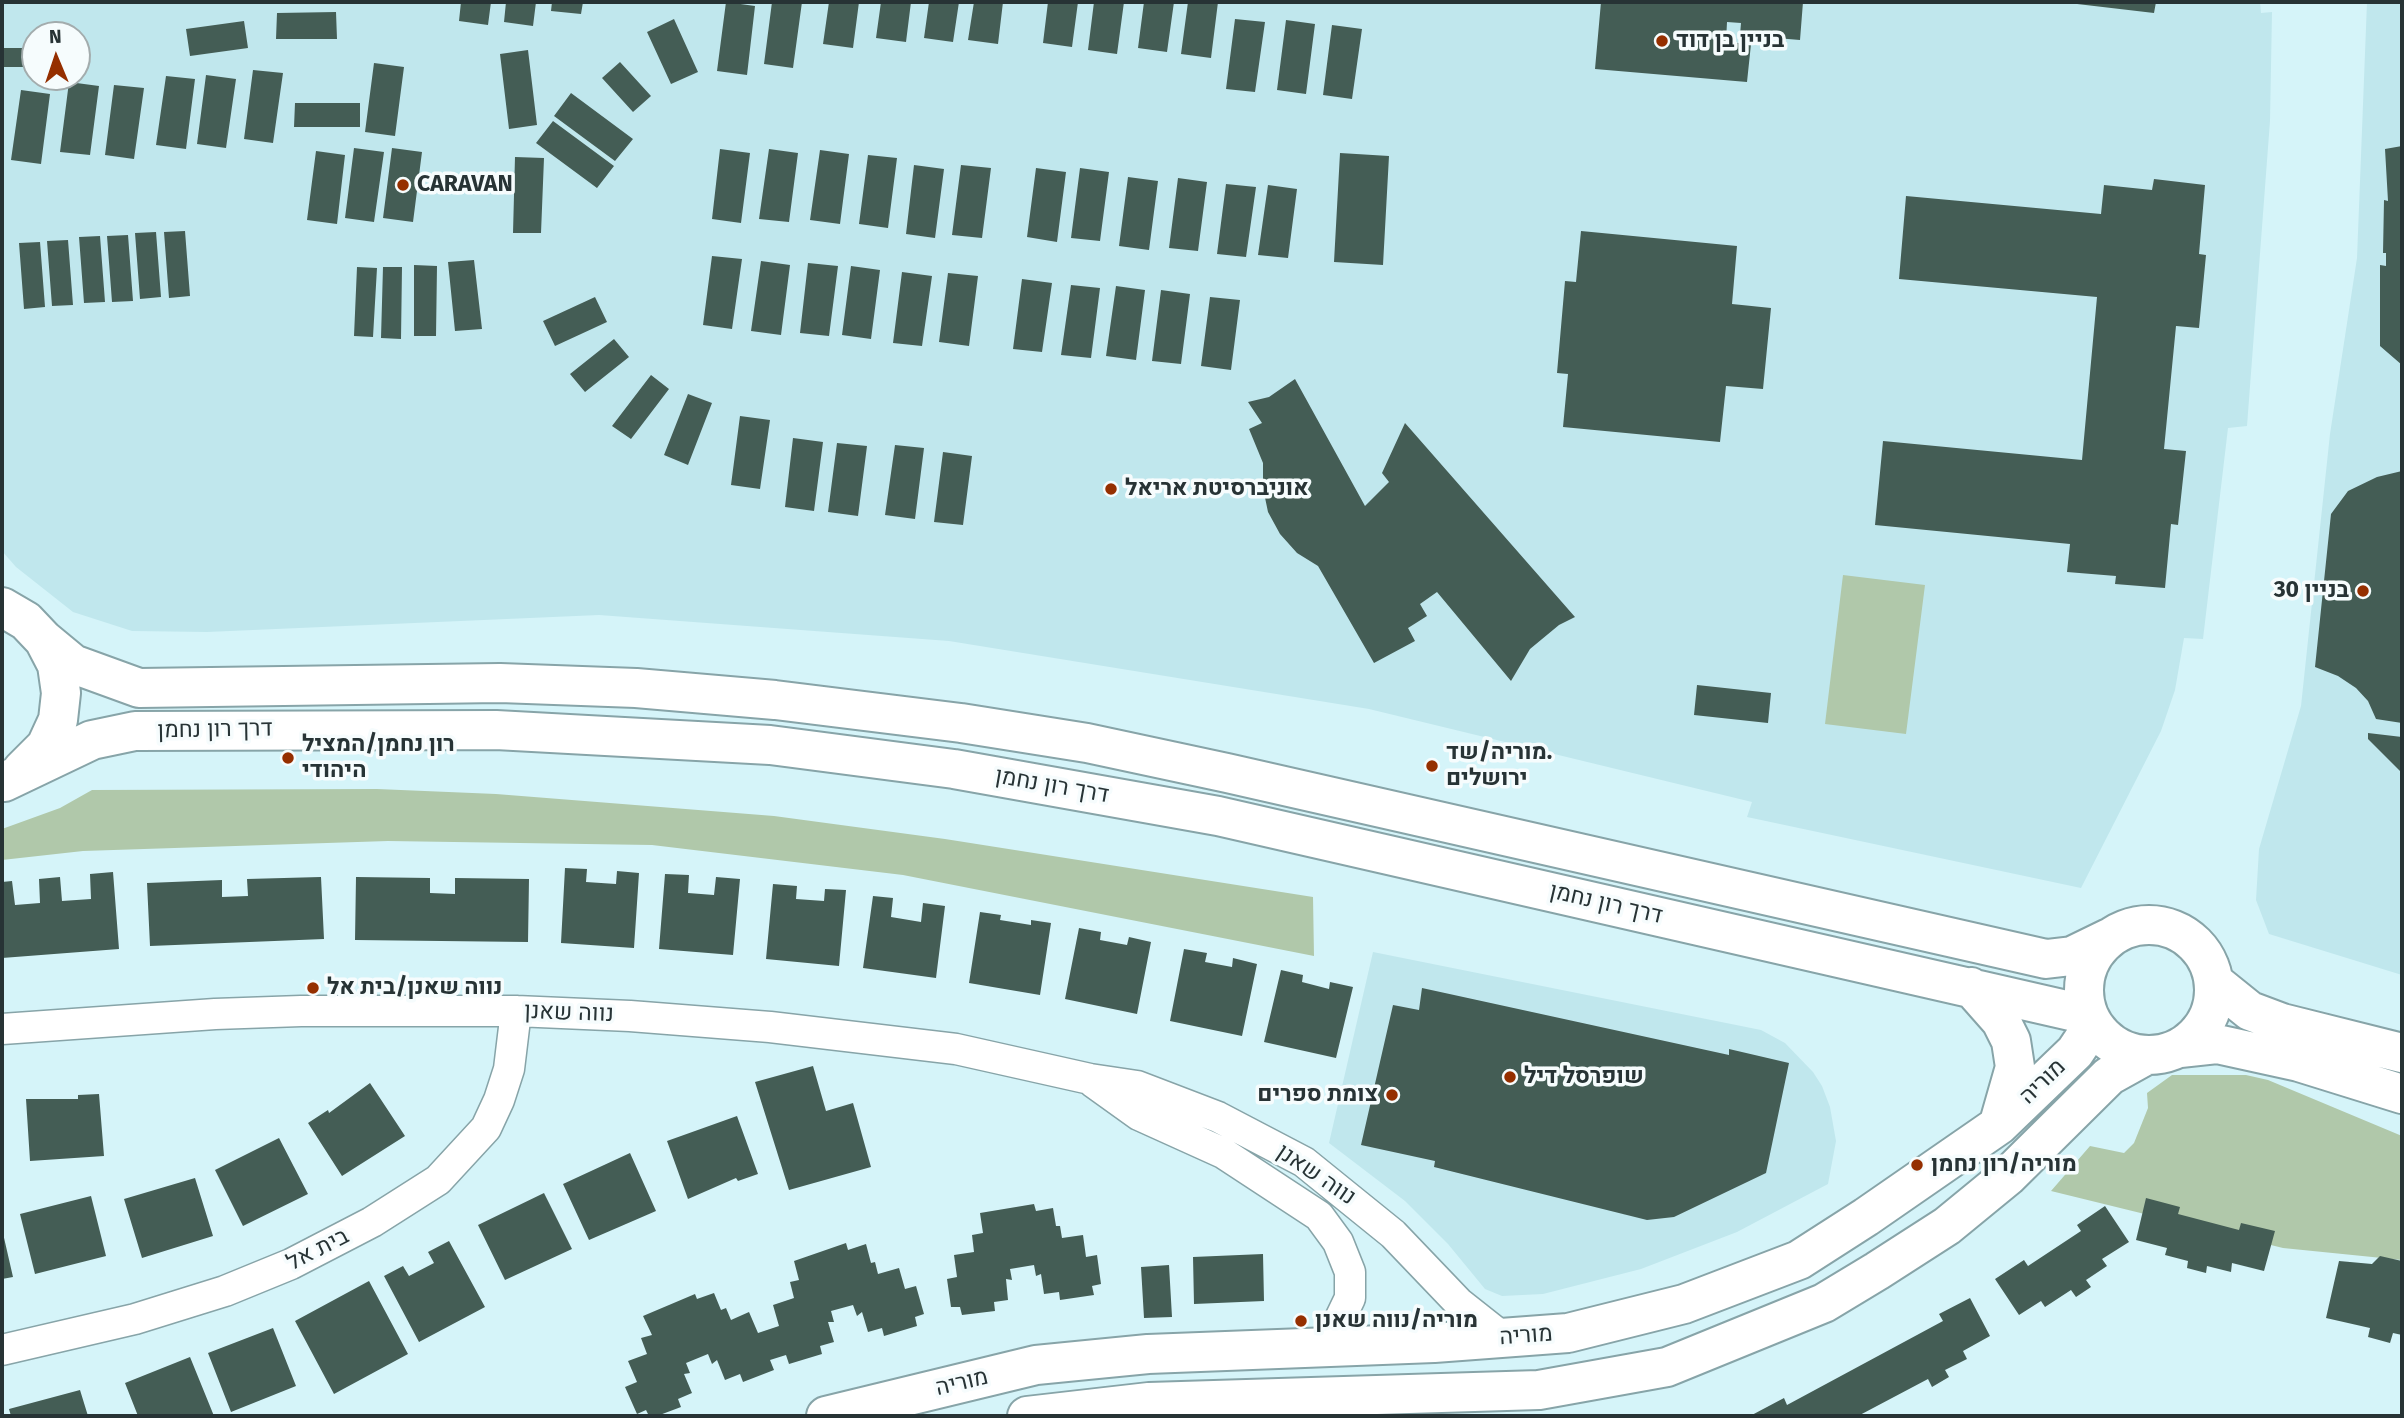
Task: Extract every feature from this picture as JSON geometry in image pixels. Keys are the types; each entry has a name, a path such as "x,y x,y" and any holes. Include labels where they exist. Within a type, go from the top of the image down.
{"main road":[{"name":"דרך רון נחמן","path":"2,606 26,621 72,664 139,688 500,683 636,688 775,700 961,723 1087,743 1227,773 2046,959 2072,956 2109,938"},
{"path":"3,782 28,767 46,746 58,720 61,693 57,665 44,640"},
{"name":"דרך רון נחמן","path":"3,782 92,740 135,731 496,730 770,746 954,769 1218,816 1971,987 2091,1020"},
{"path":"2163,1052 2196,1036 2208,1020 2214,1001 2214,982 2203,953 2194,942 2174,930 2152,925 2130,928 2109,938 2095,953 2086,973 2083,994 2091,1020 2116,1046 2163,1052 2217,1044 2299,1062 2402,1094"},
{"path":"2214,982 2250,1011 2282,1023 2402,1053"},
{"path":"1971,987 2001,1021 2011,1041 2015,1067 1999,1125"},
{"name":"מוריה","path":"826,1416 1036,1365 1148,1354 1326,1348 1568,1333 1629,1320 1739,1285 1799,1260 1999,1125 2075,1052 2091,1020"},
{"name":"מוריה","path":"1027,1416 1149,1402 1539,1390 1667,1367 1824,1303 1877,1272 1957,1217 2008,1175 2109,1076 2163,1052"}],"street":[{"name":"נווה שאנן","path":"2,1030 215,1014 516,1010 769,1027 956,1049 1090,1079 1136,1086 1195,1108 1304,1162 1394,1234 1459,1303 1502,1338"},
{"name":"בית אל","path":"2,1350 135,1319 225,1291 291,1264 372,1222 438,1180 486,1128 499,1100 509,1069 516,1010"},
{"name":"נווה שאנן","path":"1090,1079 1139,1115 1223,1153 1319,1216 1338,1242 1350,1272 1350,1298 1326,1348"}],"shaded area":[{"name":"אוניברסיטת אריאל","path":"2,2 2260,2 2261,13 2272,12 2270,121 2247,426 2228,428 2203,639 2184,638 2175,690 2161,731 2081,888 1747,817 1752,802 1369,709 949,641 599,615 207,632 132,631 73,612 16,567 2,551"},
{"path":"2367,2 2402,2 2402,975 2269,934 2256,900 2259,849 2301,706 2330,434 2357,258"},
{"path":"1373,952 1761,1030 1785,1043 1813,1072 1822,1086 1830,1107 1836,1141 1828,1184 1737,1232 1641,1269 1543,1294 1502,1296 1485,1289 1448,1244 1405,1201 1329,1143"}],"green space":[{"path":"1843,575 1925,585 1906,734 1825,724"},
{"path":"377,789 496,794 774,816 945,839 1313,897 1314,956 903,875 652,845 388,841 83,851 2,860 2,829 60,808 92,790"},
{"path":"2172,1075 2246,1075 2268,1080 2402,1136 2402,1260 2283,1248 2051,1191 2090,1146 2124,1153 2134,1143 2148,1108 2147,1093"}],"building":[{"path":"461,2 491,2 488,25 459,21"},
{"path":"506,2 536,2 533,26 504,22"},
{"path":"552,2 583,2 581,14 551,11"},
{"path":"726,2 755,6 747,75 717,71"},
{"path":"772,2 802,2 793,68 764,64"},
{"path":"829,2 859,2 853,48 823,44"},
{"path":"881,2 911,2 906,42 876,38"},
{"path":"929,2 959,2 953,42 924,38"},
{"path":"974,2 1003,2 998,44 968,40"},
{"path":"1048,2 1078,2 1072,47 1043,43"},
{"path":"1094,2 1124,2 1117,54 1088,50"},
{"path":"1144,2 1174,2 1167,52 1138,48"},
{"path":"1188,2 1218,2 1211,58 1181,54"},
{"name":"בניין בן דוד","path":"1601,2 1803,2 1800,40 1740,35 1741,23 1727,22 1726,42 1751,44 1747,82 1595,69"},
{"path":"2060,2 2156,2 2154,13"},
{"path":"336,12 337,39 276,39 277,13"},
{"path":"674,19 698,72 671,84 647,32"},
{"path":"1235,19 1265,22 1255,92 1226,89"},
{"path":"1286,20 1315,24 1306,94 1277,90"},
{"path":"244,21 248,48 190,56 186,29"},
{"path":"1332,25 1362,29 1352,99 1323,95"},
{"path":"3,48 21,48 21,67 3,67"},
{"path":"528,50 537,125 509,129 500,54"},
{"path":"620,62 651,96 633,112 602,78"},
{"path":"374,63 404,67 395,136 365,132"},
{"path":"253,70 283,73 273,143 244,139"},
{"path":"206,75 236,79 226,148 197,144"},
{"path":"166,76 195,79 186,149 156,145"},
{"path":"91,85 99,86 90,155 60,152 68,91 91,91"},
{"path":"114,85 144,88 134,159 105,155"},
{"path":"21,90 50,94 41,164 11,160"},
{"path":"571,93 633,139 615,161 554,116"},
{"path":"295,103 360,103 360,127 294,127"},
{"path":"553,121 614,166 597,188 536,143"},
{"path":"2402,146 2402,365 2380,346 2380,265 2386,266 2386,253 2383,253 2384,200 2388,201 2385,149"},
{"path":"354,148 384,152 374,222 345,218"},
{"name":"CARAVAN","path":"392,148 422,152 413,222 383,218"},
{"path":"720,149 750,153 741,223 712,219"},
{"path":"769,149 798,153 789,222 759,219"},
{"path":"820,150 849,154 840,224 810,220"},
{"path":"316,151 345,155 337,224 307,220"},
{"path":"1340,153 1389,156 1383,265 1334,262"},
{"path":"868,155 897,158 888,228 859,224"},
{"path":"515,157 544,158 541,233 513,233"},
{"path":"914,165 944,169 935,238 906,234"},
{"path":"961,165 991,168 982,238 952,235"},
{"path":"1036,168 1066,172 1057,242 1027,237"},
{"path":"1080,168 1109,172 1100,241 1071,238"},
{"path":"1128,177 1158,181 1149,250 1119,246"},
{"path":"1178,178 1207,182 1198,251 1169,248"},
{"path":"2154,179 2205,185 2199,254 2206,255 2199,328 2176,326 2164,449 2186,451 2178,525 2171,524 2165,588 2115,584 2116,576 2067,572 2070,544 1875,525 1883,441 2082,460 2097,297 1899,279 1906,196 2101,214 2104,185 2152,190"},
{"path":"1226,184 1256,187 1246,257 1217,254"},
{"path":"1268,185 1297,189 1288,258 1258,255"},
{"path":"185,231 190,296 169,298 164,232"},
{"path":"1581,231 1737,246 1732,304 1771,308 1763,389 1726,386 1720,442 1563,427 1568,374 1557,373 1565,281 1576,282"},
{"path":"156,232 161,297 140,299 135,233"},
{"path":"128,235 133,301 112,302 107,236"},
{"path":"100,236 105,302 84,303 79,237"},
{"path":"68,240 73,305 52,306 47,241"},
{"path":"40,242 45,307 24,309 19,243"},
{"path":"712,256 742,259 732,329 703,325"},
{"path":"474,260 482,329 455,331 448,262"},
{"path":"761,261 790,265 781,335 751,331"},
{"path":"808,263 838,266 829,336 800,333"},
{"path":"414,265 437,266 436,336 414,336"},
{"path":"851,266 880,270 871,339 842,335"},
{"path":"357,267 377,268 373,337 354,336"},
{"path":"383,267 402,267 401,339 381,338"},
{"path":"902,272 932,276 922,346 893,343"},
{"path":"948,273 978,276 969,346 939,342"},
{"path":"1022,279 1052,283 1042,352 1013,349"},
{"path":"1071,285 1100,288 1091,358 1061,355"},
{"path":"1116,286 1145,290 1136,360 1106,356"},
{"path":"1161,290 1190,294 1181,364 1152,361"},
{"path":"595,297 607,322 555,346 543,321"},
{"path":"1210,297 1240,300 1231,370 1201,366"},
{"path":"614,339 629,357 585,392 570,374"},
{"path":"651,375 669,389 631,439 612,426"},
{"path":"1295,379 1365,506 1389,482 1382,473 1405,423 1575,617 1559,625 1530,649 1511,681 1437,592 1420,604 1427,616 1408,628 1415,641 1374,663 1318,566 1297,553 1280,534 1268,512 1263,488 1263,463 1249,429 1262,423 1248,402 1269,397"},
{"path":"688,394 712,403 688,465 664,455"},
{"path":"740,416 770,420 760,489 731,485"},
{"path":"793,438 823,442 814,511 785,507"},
{"path":"837,443 867,446 858,516 828,512"},
{"path":"895,445 924,448 915,519 885,515"},
{"path":"943,452 972,456 963,525 934,522"},
{"name":"בניין 30","path":"2402,471 2402,723 2376,719 2368,701 2356,688 2338,676 2315,667 2331,514 2348,491 2377,477"},
{"path":"1697,685 1771,693 1768,723 1694,715"},
{"path":"2368,733 2402,737 2402,773 2368,739"},
{"path":"565,868 587,869 586,882 616,884 617,871 639,873 634,948 561,943"},
{"path":"113,872 119,949 2,958 2,882 12,881 15,905 40,903 39,879 60,877 62,901 91,899 90,874"},
{"path":"665,874 689,875 688,893 714,895 716,877 740,879 733,955 659,949"},
{"path":"321,877 324,939 150,946 147,883 222,880 222,897 248,896 247,879"},
{"path":"356,877 430,878 430,893 455,894 455,878 529,879 528,942 355,940"},
{"path":"773,884 797,886 796,899 824,901 825,889 846,890 839,966 766,959"},
{"path":"873,896 893,898 891,917 921,922 923,903 945,906 936,978 863,968"},
{"path":"980,912 1001,915 1000,920 1031,925 1031,920 1051,923 1040,995 969,983"},
{"path":"1079,928 1101,932 1100,940 1127,945 1129,937 1151,942 1137,1014 1065,999"},
{"path":"1184,949 1207,953 1205,962 1232,967 1233,958 1257,964 1242,1036 1170,1021"},
{"path":"1281,970 1303,975 1302,982 1329,989 1330,982 1353,987 1336,1058 1264,1042"},
{"path":"1422,988 1729,1055 1729,1049 1789,1063 1766,1173 1674,1217 1647,1220 1434,1167 1435,1161 1361,1145 1393,1005 1419,1010"},
{"path":"813,1066 826,1111 853,1103 871,1167 789,1190 755,1082"},
{"path":"370,1083 405,1136 342,1176 308,1123 328,1110 329,1113"},
{"path":"99,1094 104,1156 30,1161 26,1099 78,1099 78,1095"},
{"path":"737,1116 758,1174 738,1181 736,1178 688,1199 667,1141"},
{"path":"279,1138 308,1194 243,1226 215,1170"},
{"path":"630,1153 656,1211 589,1240 563,1184"},
{"path":"195,1178 213,1236 142,1258 124,1199"},
{"path":"544,1193 572,1249 505,1280 478,1225"},
{"path":"91,1196 106,1256 35,1274 20,1214"},
{"path":"2146,1198 2180,1207 2178,1214 2239,1230 2241,1223 2275,1231 2264,1271 2232,1263 2231,1272 2207,1266 2206,1273 2187,1268 2188,1261 2165,1255 2167,1248 2136,1240"},
{"path":"1034,1204 1036,1211 1053,1208 1056,1226 1060,1226 1062,1238 1083,1235 1086,1257 1097,1255 1101,1284 1092,1286 1094,1295 1060,1300 1059,1292 1044,1294 1041,1274 1036,1276 1034,1265 1010,1269 1012,1280 1006,1279 1008,1300 994,1302 995,1311 962,1315 960,1307 951,1307 947,1279 957,1277 954,1255 974,1252 972,1235 983,1233 980,1213"},
{"path":"2105,1206 2129,1242 2102,1259 2107,1266 2086,1280 2091,1287 2076,1297 2071,1290 2045,1307 2041,1301 2019,1315 1995,1279 2024,1260 2028,1266 2081,1231 2077,1225"},
{"path":"2,1229 13,1277 2,1279"},
{"path":"449,1241 485,1307 419,1342 384,1276 403,1266 409,1276 434,1263 428,1252"},
{"path":"846,1243 848,1250 866,1244 871,1263 875,1262 878,1274 899,1268 905,1289 916,1286 924,1314 915,1317 917,1326 884,1336 882,1328 868,1332 862,1312 857,1316 853,1305 831,1311 834,1322 828,1322 834,1342 820,1346 822,1354 789,1364 786,1355 770,1360 774,1370 743,1382 740,1374 725,1380 717,1360 712,1364 708,1354 686,1363 690,1373 684,1374 692,1393 678,1399 681,1407 657,1416 649,1416 646,1410 637,1414 625,1387 637,1382 628,1361 647,1354 641,1338 652,1335 643,1316 695,1294 697,1299 714,1293 721,1310 726,1308 731,1320 749,1312 758,1333 779,1326 773,1305 794,1298 790,1282 799,1280 794,1261"},
{"path":"1263,1254 1264,1301 1194,1304 1193,1257"},
{"path":"2380,1256 2402,1261 2402,1335 2393,1333 2390,1343 2368,1337 2370,1328 2326,1318 2339,1261 2372,1264"},
{"path":"1169,1265 1172,1317 1144,1318 1141,1267"},
{"path":"369,1281 408,1354 334,1394 295,1321"},
{"path":"1970,1298 1990,1336 1963,1351 1967,1359 1945,1370 1949,1377 1932,1387 1928,1379 1858,1416 1750,1416 1784,1398 1787,1405 1943,1321 1939,1314"},
{"path":"273,1328 296,1386 231,1412 208,1353"},
{"path":"190,1357 214,1416 138,1416 125,1383"},
{"path":"80,1390 88,1416 11,1416 9,1409"}],"place":[{"name":"בניין בן דוד","path":"1662,41"},
{"name":"CARAVAN","path":"403,185"},
{"name":"אוניברסיטת אריאל","path":"1111,489"},
{"name":"בניין 30","path":"2363,591"},
{"name":"רון נחמן/המציל היהודי","path":"288,758"},
{"name":"מוריה/שד. ירושלים","path":"1432,766"},
{"name":"נווה שאנן/בית אל","path":"313,988"},
{"name":"שופרסל דיל","path":"1510,1077"},
{"name":"צומת ספרים","path":"1392,1095"},
{"name":"מוריה/רון נחמן","path":"1917,1165"},
{"name":"מוריה/נווה שאנן","path":"1301,1321"}]}
